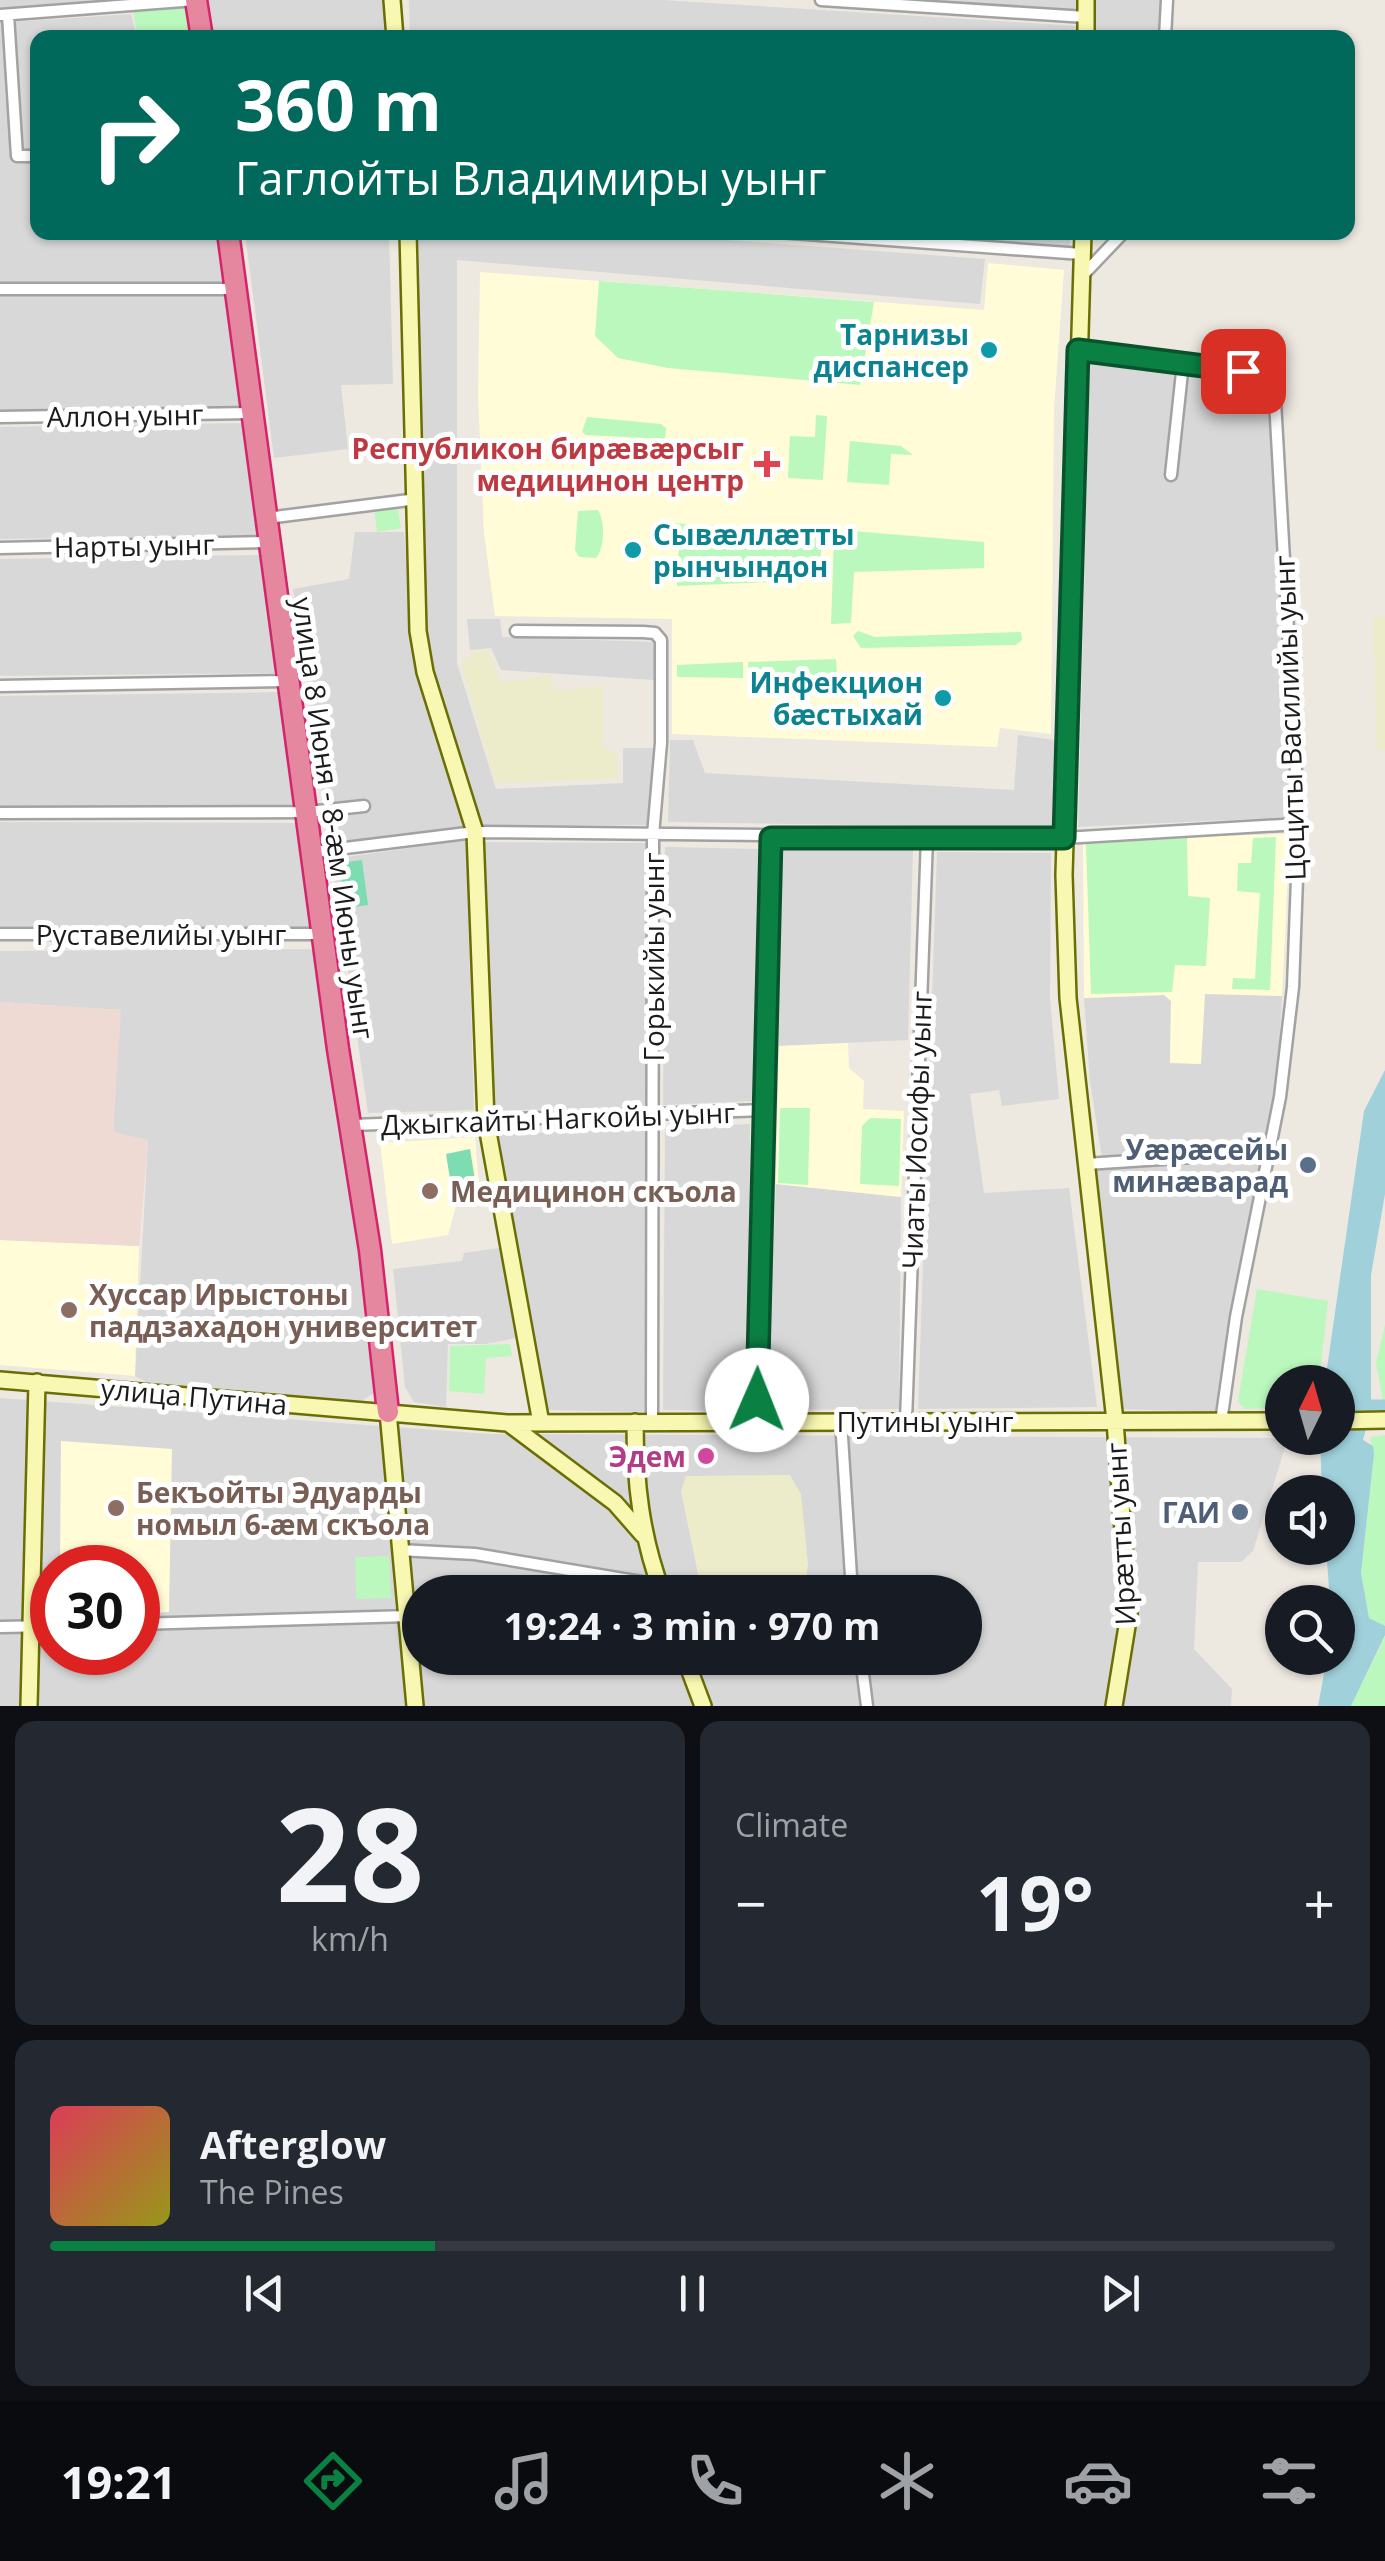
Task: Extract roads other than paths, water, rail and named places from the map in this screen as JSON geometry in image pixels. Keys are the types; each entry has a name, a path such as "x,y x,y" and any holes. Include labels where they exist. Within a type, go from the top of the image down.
{"highway":[{"path":"196,0 201,30"},
{"name":"улица 8 Июня - 8-ӕм Июны уынг","path":"229,240 388,1412"}],"street":[{"path":"30,156 17,156 4,15 196,0"},
{"path":"392,0 395,30"},
{"path":"822,0 1016,6 1086,17"},
{"path":"1086,0 1086,30"},
{"path":"1165,30 1167,0"},
{"path":"408,240 418,631 425,672 475,832 486,1121 541,1422"},
{"path":"889,240 1082,254"},
{"name":"Ирæтты уынг","path":"1082,240 1064,838 1068,998 1115,1421 1129,1614 1114,1706"},
{"path":"1081,276 1116,240"},
{"path":"0,289 236,289"},
{"name":"Цоциты Василийы уынг","path":"1078,350 1258,376 1268,382 1275,401 1299,824 1293,987 1221,1422"},
{"path":"1171,475 1184,363"},
{"name":"Аллон уынг","path":"0,417 251,413"},
{"path":"266,518 417,499"},
{"name":"Нарты уынг","path":"0,548 268,542"},
{"name":"Горькийы уынг","path":"516,630 643,632 655,633 661,640 661,742 654,834 652,1422"},
{"path":"0,686 287,682"},
{"path":"0,813 308,812 364,806"},
{"path":"313,852 475,832 1064,838 1299,824"},
{"path":"757,1422 771,838"},
{"name":"Чиаты Иосифы уынг","path":"906,1421 927,838"},
{"name":"Руставелийы уынг","path":"0,934 323,934"},
{"name":"Джыгкайты Нагкойы уынг","path":"352,1125 764,1110"},
{"path":"1086,1164 1268,1152"},
{"name":"улица Путина","path":"0,1380 388,1412"},
{"path":"33,1545 37,1382"},
{"path":"388,1412 403,1575"},
{"name":"Путины уынг","path":"388,1412 508,1423 1265,1421"},
{"path":"1355,1420 1385,1420"},
{"path":"841,1421 851,1575"},
{"path":"635,1422 636,1478 644,1535 656,1575"},
{"path":"508,1423 600,1491 644,1535"},
{"path":"399,1550 474,1554 586,1575"},
{"path":"160,1623 402,1616"},
{"path":"0,1627 30,1627"},
{"path":"29,1706 30,1666"},
{"path":"413,1675 415,1706"},
{"path":"692,1675 703,1706"},
{"path":"863,1675 867,1706"}],"water":[{"path":"1385,1070 1385,1194 1371,1275 1371,1410 1363,1440 1373,1446 1374,1454 1361,1573 1369,1618 1385,1626 1385,1635 1351,1706 1318,1706 1324,1675 1355,1675 1355,1585 1329,1585 1327,1565 1355,1565 1355,1475 1321,1475 1321,1455 1355,1455 1355,1365 1327,1365 1364,1111"}],"waterway":[{"path":"1359,1405 1385,1405"}],"place":[{"name":"Тарнизы диспансер","path":"989,350"},
{"name":"Республикон бирæвæрсыг медицинон центр","path":"767,464"},
{"name":"Сывæллæтты рынчындон","path":"633,550"},
{"name":"Инфекцион бæстыхай","path":"943,698"},
{"name":"Уæрæсейы минæварад","path":"1308,1165"},
{"name":"Медицинон скъола","path":"430,1191"},
{"name":"Хуссар Ирыстоны паддзахадон университет","path":"69,1310"},
{"name":"Эдем","path":"706,1456"},
{"name":"Бекъойты Эдуарды номыл 6-æм скъола","path":"116,1508"},
{"name":"ГАИ","path":"1240,1512"}]}
